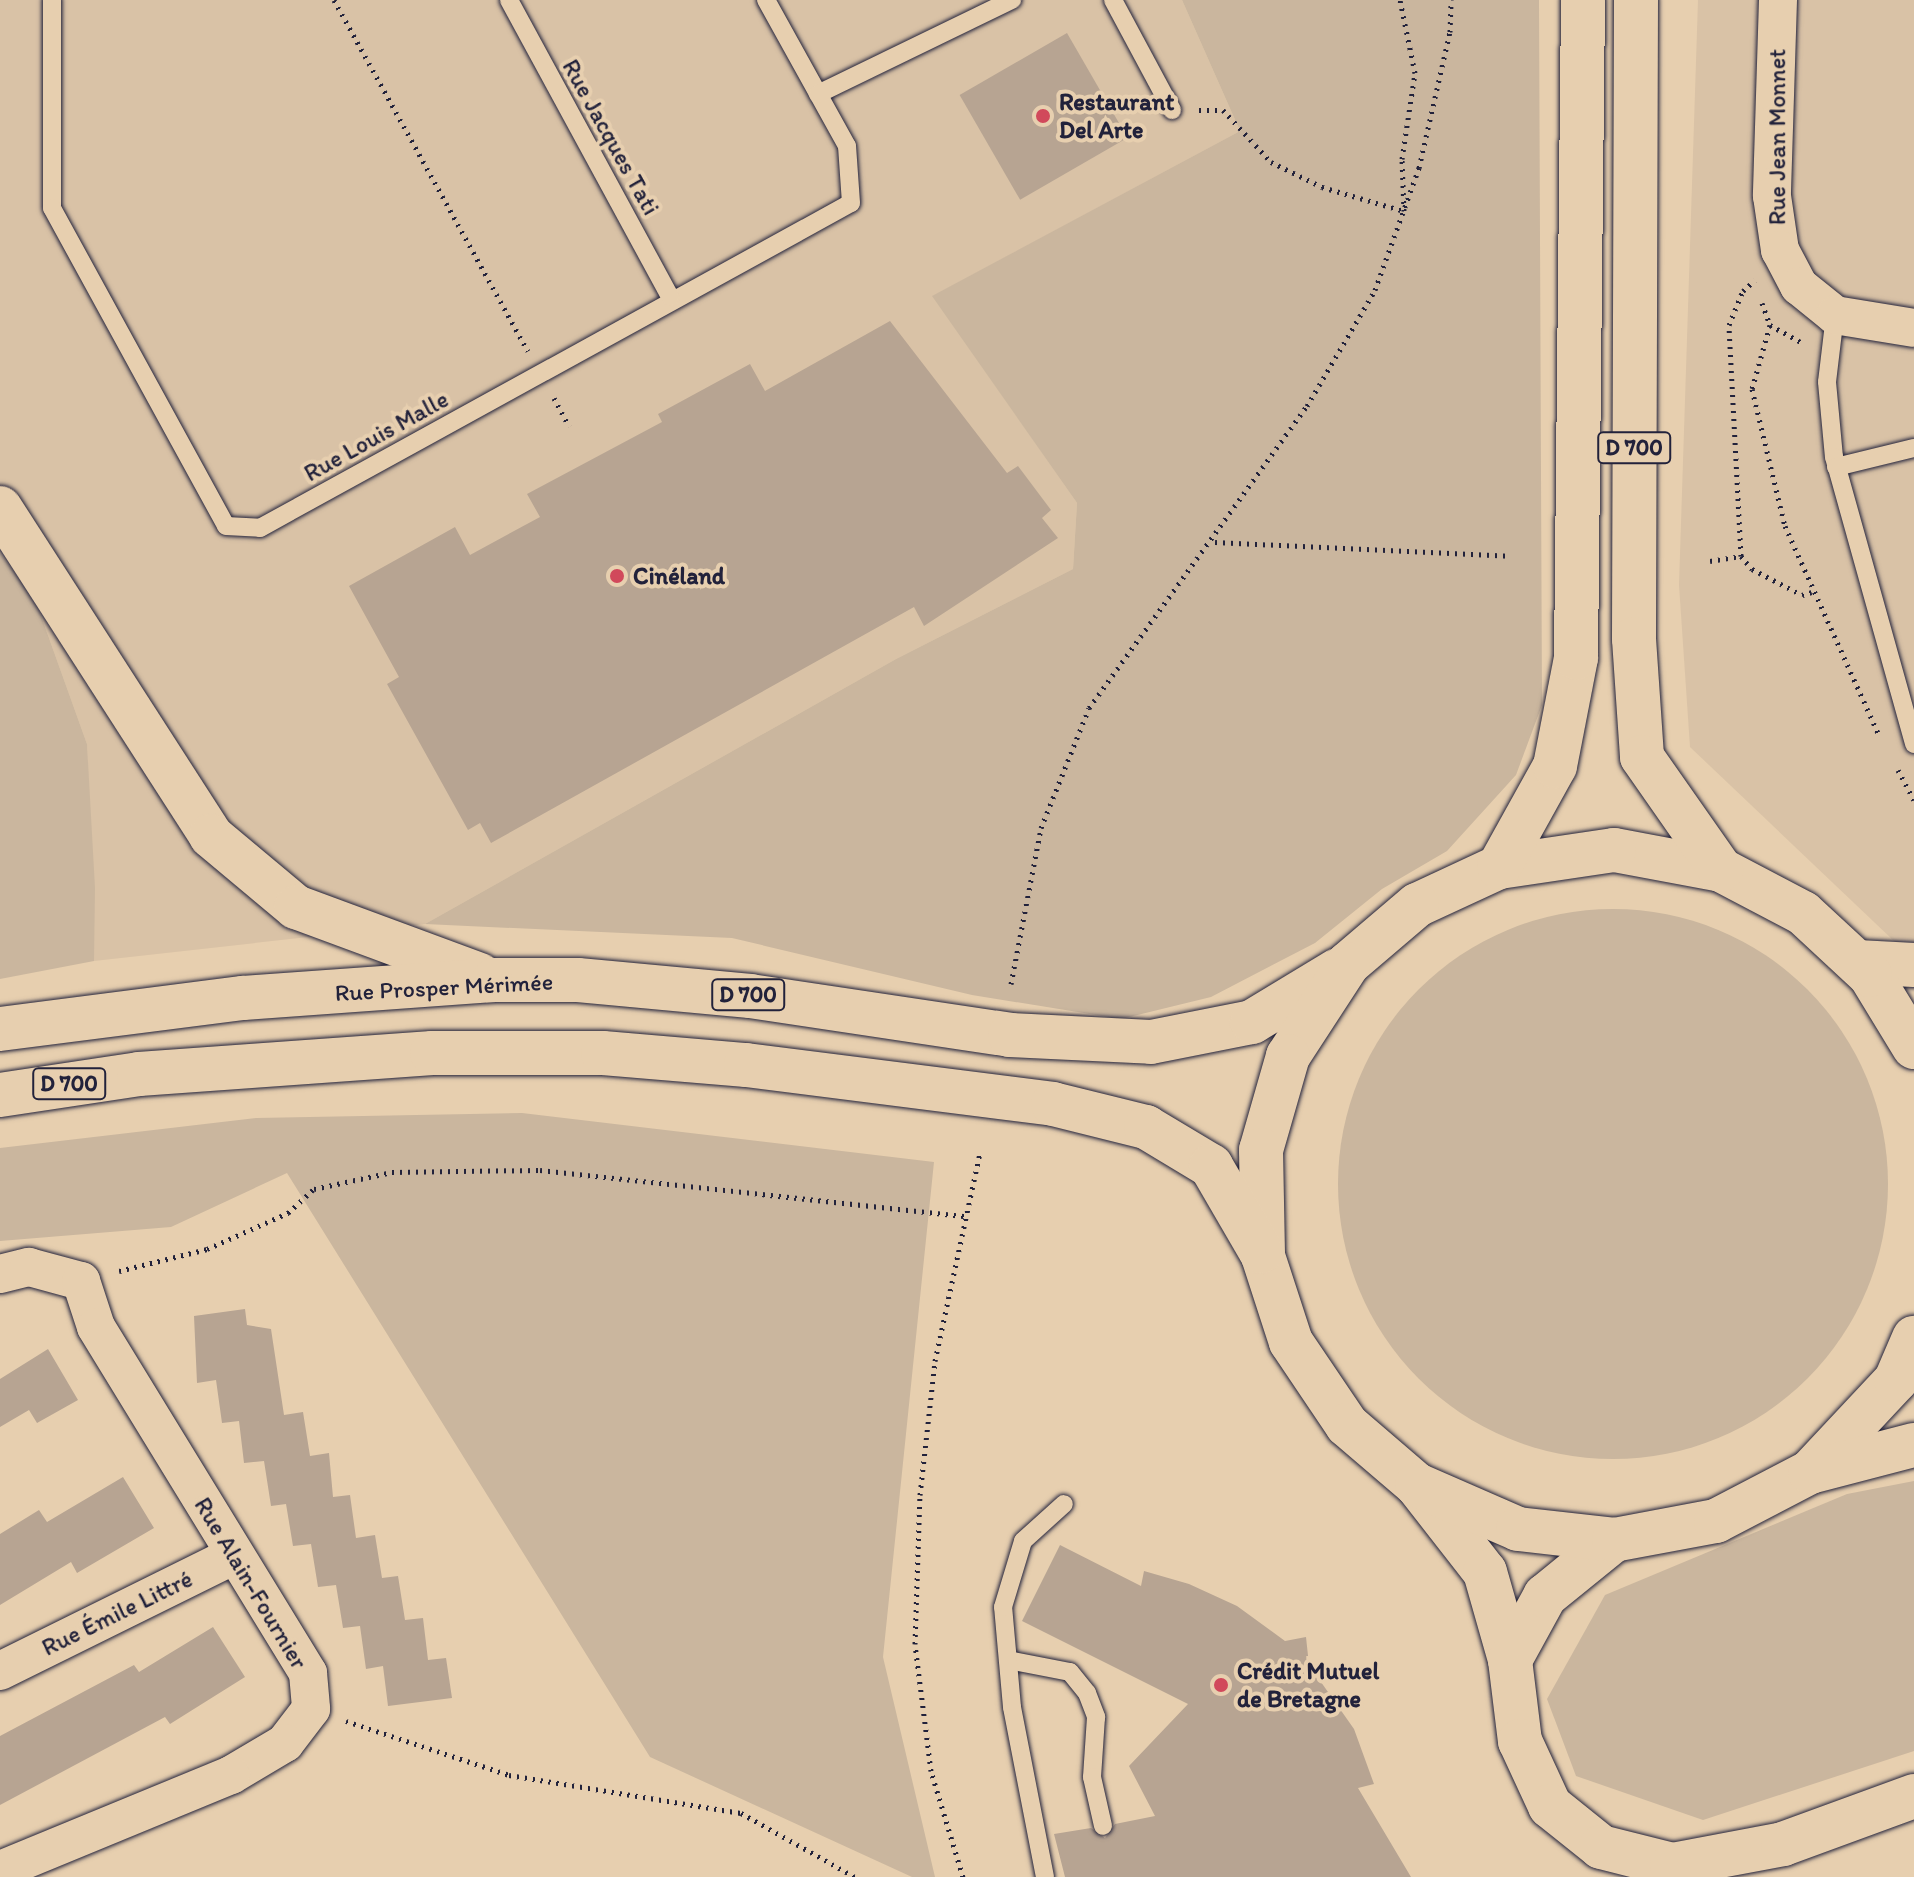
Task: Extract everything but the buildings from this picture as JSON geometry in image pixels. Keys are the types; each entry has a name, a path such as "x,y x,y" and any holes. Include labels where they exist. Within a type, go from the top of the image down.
{"main road":[{"name":"D 700","path":"1499,867 1555,766 1576,658 1583,0"},
{"name":"D 700","path":"1636,0 1634,639 1642,757 1721,870"},
{"path":"0,508 211,836 296,907 494,980"},
{"path":"1914,1047 1857,962 1803,913 1721,870 1614,850 1499,867 1417,905 1348,964 1288,1056 1261,1150 1263,1256 1291,1342 1347,1425 1417,1485 1485,1572 1510,1660 1520,1741 1550,1806 1601,1847 1672,1865 1783,1844 1914,1796"},
{"path":"1857,962 1914,965"},
{"name":"Rue Prosper Mérimée","path":"0,1029 229,999 494,980 750,996 1010,1035 1151,1042 1252,1022 1348,964"},
{"name":"D 700","path":"0,1095 290,1059 603,1053 1023,1100 1146,1127 1211,1166 1263,1256"},
{"path":"1810,1472 1896,1380 1914,1338"},
{"path":"1417,1485 1518,1529 1614,1540 1716,1521 1810,1472 1914,1445"},
{"path":"1510,1660 1545,1596 1614,1540"}],"street":[{"name":"Rue Jean Monnet","path":"1778,0 1772,196 1780,250 1799,286 1835,315 1914,328"},
{"path":"14,1271 81,1281"},
{"name":"Rue Alain-Fournier","path":"81,1281 96,1327 233,1556 308,1673 311,1709"},
{"name":"Rue Émile Littré","path":"0,1671 233,1556"},
{"path":"0,1870 231,1775 285,1743 311,1709"}],"lane":[{"name":"Rue Louis Malle","path":"52,0 52,208 226,526 260,528 670,297 851,203 847,146 766,0"},
{"name":"Rue Jacques Tati","path":"509,0 670,297"},
{"path":"818,94 1012,0"},
{"path":"1113,0 1172,110"},
{"path":"1835,315 1827,382 1836,467 1914,744"},
{"path":"1836,467 1914,448"},
{"path":"1045,1877 1008,1660 1003,1607 1023,1541 1064,1504"},
{"path":"1008,1660 1070,1672 1087,1693 1096,1717 1092,1777 1103,1826"}],"path":[{"path":"334,0 569,426"},
{"path":"1400,0 1415,73 1402,159 1404,211"},
{"path":"1011,984 1041,828 1089,708 1214,542 1307,406 1375,290 1404,211 1450,32 1451,0"},
{"path":"1172,110 1223,110 1271,162 1322,187 1404,211"},
{"path":"1780,250 1743,291 1729,325 1741,556 1752,569 1802,595 1812,592"},
{"path":"1770,325 1752,389 1785,526 1812,592 1885,746"},
{"path":"1214,542 1509,556"},
{"path":"1710,561 1741,556"},
{"path":"1892,759 1914,800"},
{"path":"963,1877 931,1771 915,1644 920,1495 934,1376 980,1152"},
{"path":"81,1281 207,1249 288,1213 314,1189 392,1172 540,1170 966,1216"},
{"path":"311,1709 509,1775 741,1813 855,1877"}],"shaded area":[{"path":"0,0 1182,0 1240,131 933,296 1077,503 1073,569 896,659 425,924 94,961 87,744 35,599 0,553"},
{"path":"1182,0 1539,0 1542,705 1516,775 1447,851 1382,889 1315,943 1211,997 1121,1019 972,995 732,938 425,924 896,659 1073,569 1077,503 932,296 1240,131"},
{"path":"1698,0 1914,0 1914,960 1690,747 1679,585"},
{"path":"0,553 35,599 87,744 95,888 94,961 0,979"},
{"path":"1613,909 1667,914 1718,930 1766,955 1808,989 1842,1031 1867,1079 1883,1130 1888,1184 1883,1238 1867,1289 1842,1337 1808,1379 1766,1413 1718,1438 1667,1454 1613,1459 1559,1454 1508,1438 1460,1413 1418,1379 1384,1337 1359,1289 1343,1238 1338,1184 1343,1130 1359,1079 1384,1031 1418,989 1460,955 1508,930 1559,914"},
{"path":"522,1113 934,1162 883,1657 935,1877 912,1877 650,1757 287,1173 171,1227 0,1241 0,1148 256,1118"},
{"path":"1914,1481 1914,1751 1703,1820 1576,1776 1547,1699 1605,1595 1847,1494"}],"place":[{"name":"Restaurant Del Arte","path":"1043,116"},
{"name":"Cinéland","path":"617,576"},
{"name":"Crédit Mutuel de Bretagne","path":"1221,1685"}]}
